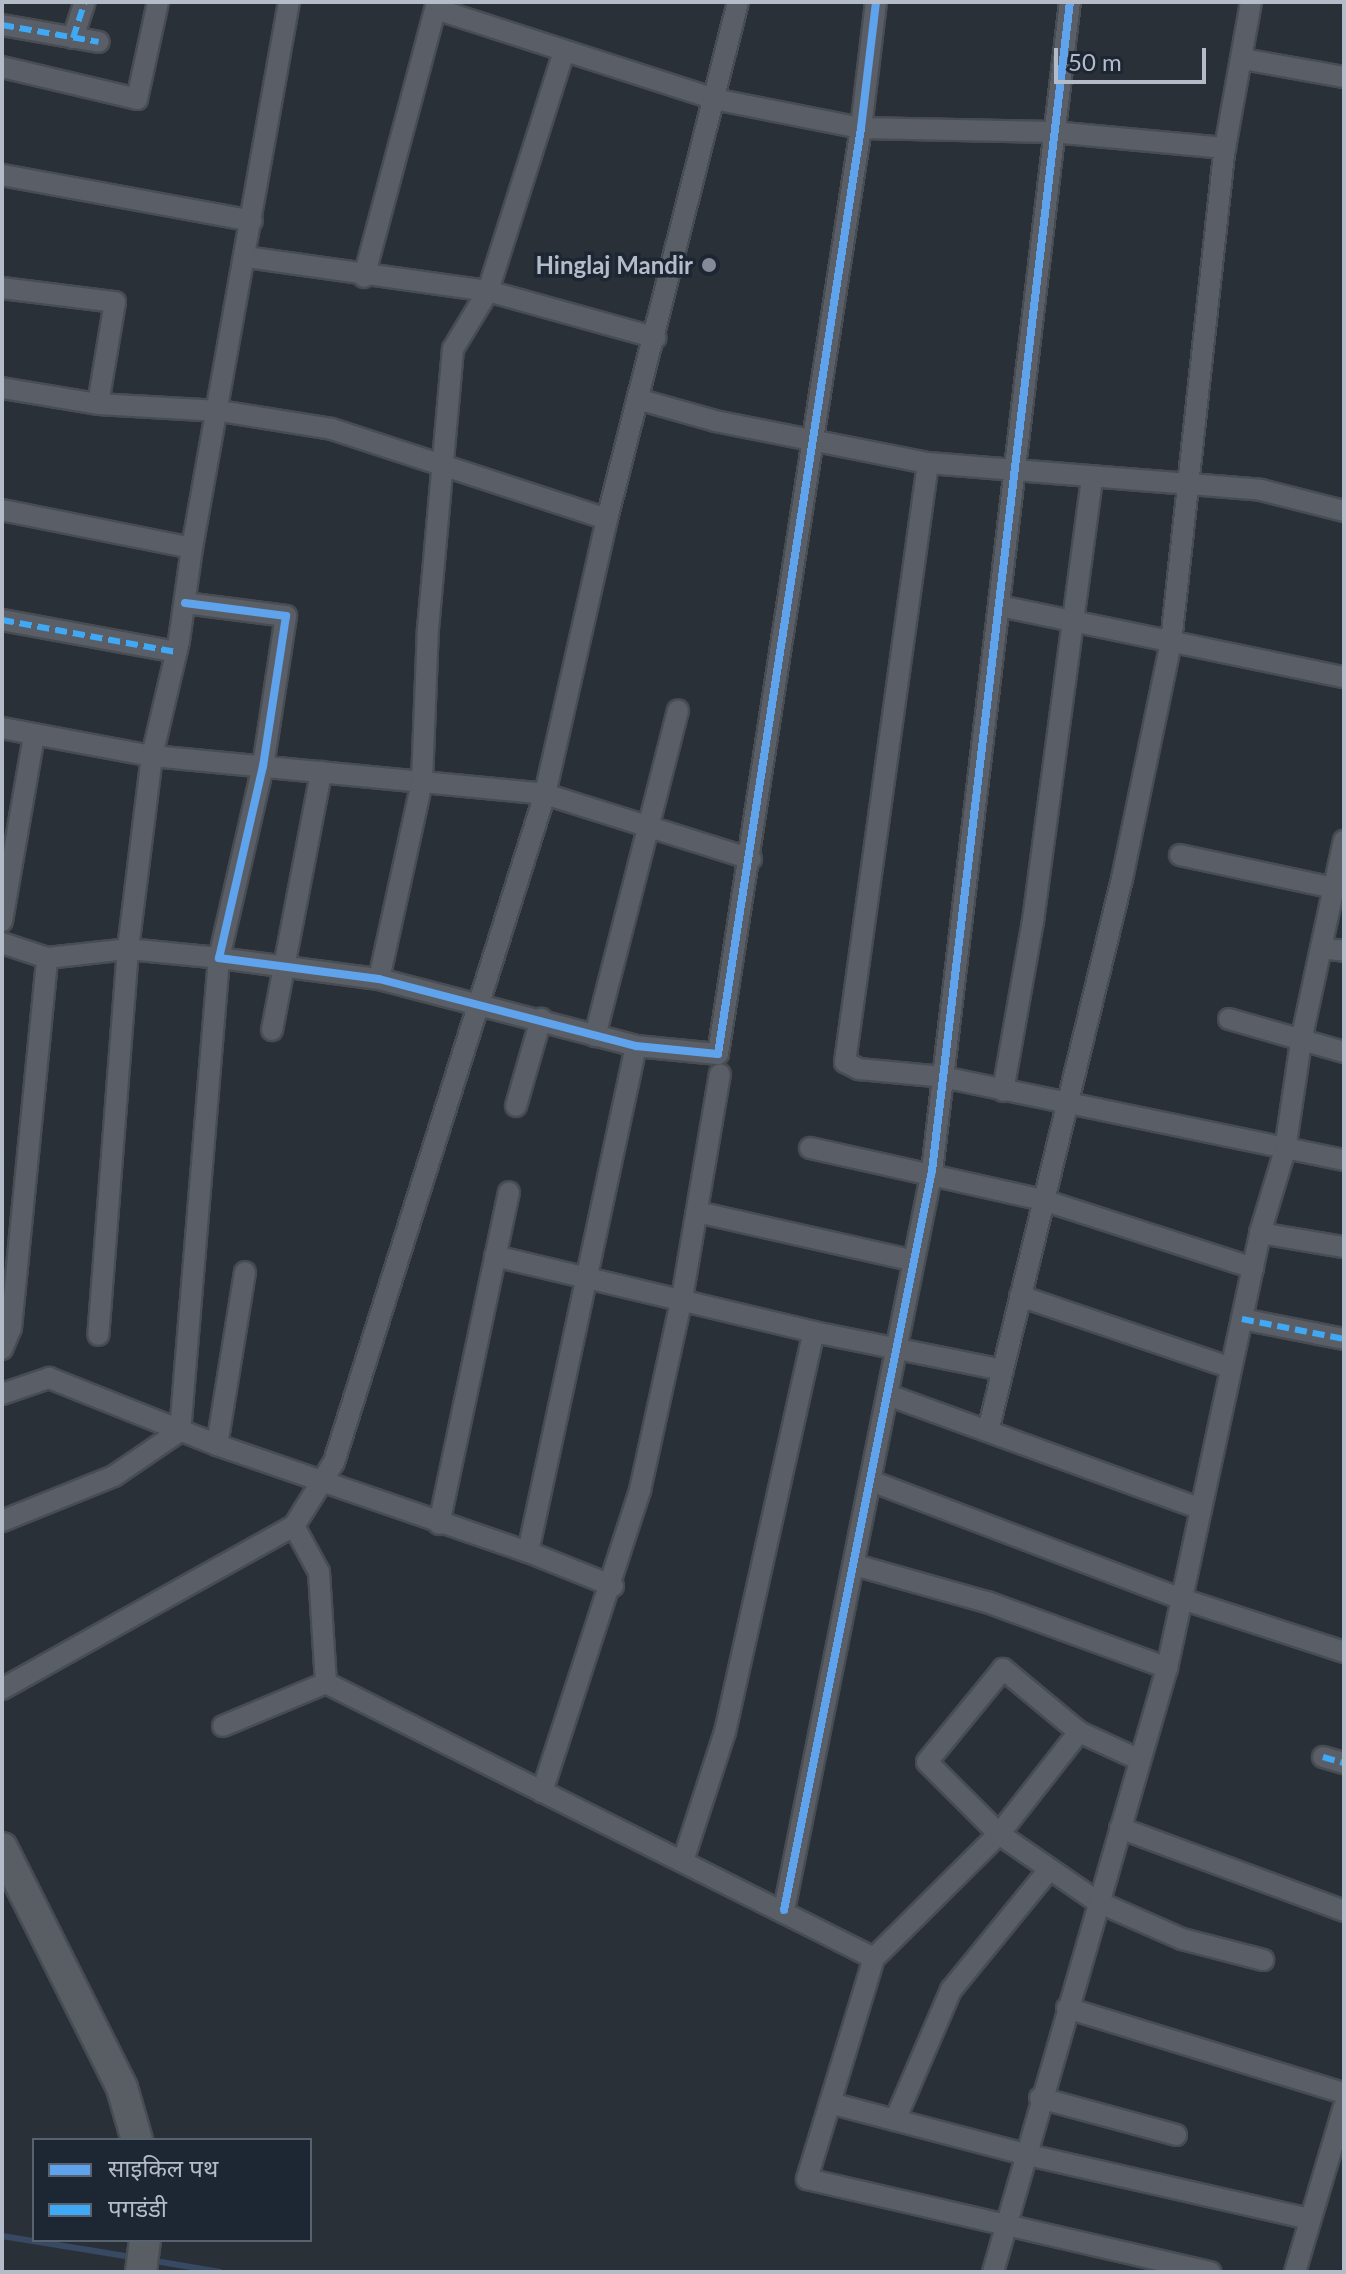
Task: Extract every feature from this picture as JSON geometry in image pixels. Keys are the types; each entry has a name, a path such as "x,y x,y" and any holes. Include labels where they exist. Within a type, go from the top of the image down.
{"street":[{"path":"73,38 85,2"},
{"path":"2,67 137,99 158,2"},
{"path":"98,1335 128,949 152,756 176,652 192,548 220,411 289,2"},
{"path":"2,1689 294,1526 334,1462 545,794 607,519 641,400 738,2"},
{"path":"2,943 47,958 128,949 379,979 480,1002 636,1046 718,1054 751,859 861,128 876,2"},
{"path":"784,1910 932,1171 1016,472 1052,132 1070,2"},
{"path":"988,1431 1065,1103 1122,879 1171,642 1225,148 1251,2"},
{"path":"364,277 436,5 564,52 714,99 861,128 1052,132 1225,148"},
{"path":"2,25 99,42"},
{"path":"379,979 422,782 440,466 453,349 488,291 564,52"},
{"path":"1243,59 1344,77"},
{"path":"2,175 252,221"},
{"path":"246,257 364,277 488,291 656,338"},
{"path":"2,288 115,302 98,404"},
{"path":"2,388 98,404 220,411 332,429 607,519"},
{"path":"641,400 813,442 928,463 1261,490 1344,511"},
{"path":"928,463 845,1062 859,1069 943,1077 1344,1160"},
{"path":"1003,1091 1033,921 1070,621 1092,478"},
{"path":"2,510 192,548"},
{"path":"180,1431 219,958 263,766 286,616 185,603"},
{"path":"1000,606 1344,677"},
{"path":"2,620 176,652"},
{"path":"595,1036 678,710"},
{"path":"2,728 152,756 545,794 751,859"},
{"path":"2,921 33,741"},
{"path":"272,1030 280,969 321,772"},
{"path":"993,2272 1004,2222 1167,1668 1260,1233 1285,1150 1301,1041 1344,842"},
{"path":"1180,855 1334,888"},
{"path":"1321,948 1344,951"},
{"path":"2,1349 11,1328 47,958"},
{"path":"516,1106 541,1019"},
{"path":"1229,1019 1344,1052"},
{"path":"528,1552 636,1046"},
{"path":"542,1792 613,1586 640,1490 682,1298 720,1074"},
{"path":"810,1148 932,1171 1043,1200 1253,1268"},
{"path":"439,1524 509,1192"},
{"path":"697,1212 914,1261"},
{"path":"1260,1233 1344,1247"},
{"path":"495,1256 589,1275 814,1332 898,1346 1003,1370"},
{"path":"217,1445 245,1272"},
{"path":"1020,1296 1231,1368"},
{"path":"1242,1319 1344,1339"},
{"path":"683,1861 725,1732 814,1332"},
{"path":"2,1394 49,1378 217,1445 439,1524 528,1552 613,1586"},
{"path":"888,1395 1201,1509"},
{"path":"2,1521 114,1476 180,1431"},
{"path":"871,1481 1182,1599 1344,1652"},
{"path":"294,1526 319,1572 326,1683"},
{"path":"855,1565 987,1602 1167,1668"},
{"path":"1140,1760 1079,1732 1003,1669 927,1762 999,1834 1048,1871 1098,1902 1182,1939 1263,1960"},
{"path":"223,1726 326,1683 784,1910 874,1958"},
{"path":"1079,1732 999,1834 874,1958 807,2179 1210,2272"},
{"path":"1323,1757 1344,1763"},
{"path":"1120,1828 1344,1911"},
{"path":"2,1848 122,2088 136,2138"},
{"path":"895,2120 951,1990 1048,1871"},
{"path":"1067,2008 1344,2093"},
{"path":"1040,2098 1176,2135"},
{"path":"830,2103 1024,2154 1310,2219"},
{"path":"1295,2272 1344,2107"},
{"path":"141,2272 145,2242"}],"waterway":[{"path":"2,2236 32,2241"},
{"path":"39,2242 125,2256"},
{"path":"161,2262 220,2272"}],"marked path":[{"path":"73,38 85,2"},
{"path":"2,25 99,42"},
{"path":"2,620 176,652"},
{"path":"1242,1319 1344,1339"},
{"path":"1323,1757 1344,1763"}],"cycle path":[{"path":"185,603 286,616 263,766 219,958 379,979 636,1046 718,1054 861,128 876,2"},
{"path":"784,1910 932,1171 1070,2"}],"place":[{"name":"Hinglaj Mandir","path":"709,265"}]}
